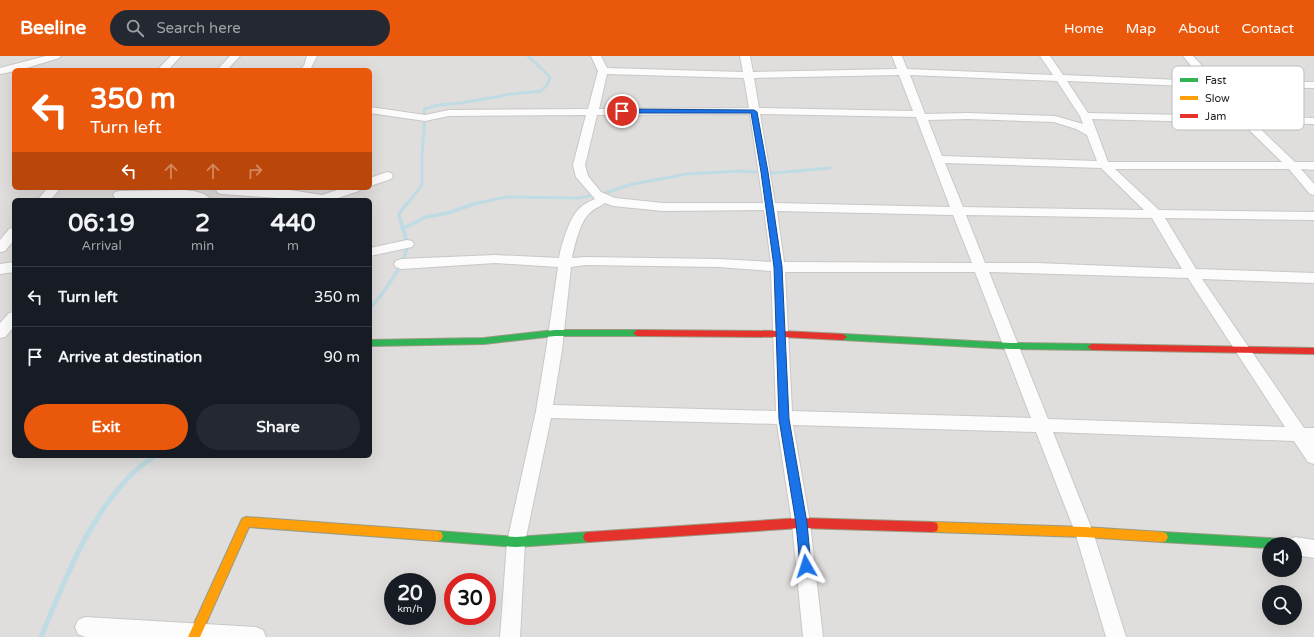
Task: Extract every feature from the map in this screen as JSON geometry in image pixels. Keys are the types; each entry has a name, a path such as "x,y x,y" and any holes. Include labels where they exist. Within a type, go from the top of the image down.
{"street":[{"path":"16,68 56,56"},
{"path":"164,68 176,56"},
{"path":"224,68 235,56"},
{"path":"307,68 312,56"},
{"path":"596,56 603,71 579,165 582,177 597,195 613,202 663,207 768,207 1314,216"},
{"path":"745,56 765,172 768,207 778,267 782,334 784,419 801,523 813,637"},
{"path":"897,56 918,116 958,211 1084,532 1116,637"},
{"path":"1045,56 1085,116 1104,165 1156,214 1192,274 1243,351 1307,435 1314,457"},
{"path":"1188,56 1197,66"},
{"path":"0,71 12,69"},
{"path":"603,71 748,75 903,72 1172,82"},
{"path":"372,110 425,118 448,113 593,111 968,116 1055,119 1080,127 1091,133"},
{"path":"1085,116 1172,118"},
{"path":"1304,121 1314,121"},
{"path":"1255,130 1291,165 1314,191"},
{"path":"937,159 1104,165 1314,166"},
{"path":"372,181 386,176"},
{"path":"45,198 53,190"},
{"path":"215,198 222,190"},
{"path":"232,190 267,194 290,194 312,198"},
{"path":"329,198 342,191"},
{"path":"120,194 184,194 196,195 201,198"},
{"path":"510,637 516,542 544,411 556,340 555,333 567,248 580,215 587,208 605,198"},
{"path":"0,248 12,234"},
{"path":"372,252 407,244"},
{"path":"401,264 495,259 564,263 585,261 719,263 778,267 1037,268 1314,278"},
{"path":"0,269 12,267"},
{"path":"0,274 12,276"},
{"path":"0,333 12,318"},
{"path":"372,343 484,341 555,333 782,334 1011,346 1314,351"},
{"path":"544,411 784,419 1042,425 1307,435"},
{"path":"194,635 246,522 516,542 801,523 1084,532 1262,543"},
{"path":"1302,547 1314,549"},
{"path":"85,627 194,635 256,637"}],"shaded area":[{"path":"0,56 1314,56 1314,637 0,637"}],"waterway":[{"path":"407,204 422,185 422,154 425,118 424,109 439,105 541,91 547,85 550,77 528,56"},
{"path":"474,204 506,197 578,198 605,193 633,184 687,174 739,171 774,173 830,168"},
{"path":"403,228 399,214 407,203"},
{"path":"403,228 426,217 448,213 474,204"},
{"path":"372,306 393,278 403,260 407,244 403,228"},
{"path":"41,637 59,594 90,529 117,490 133,473 152,458"}],"traffic: fast":[{"path":"372,343 484,341 555,333 637,333"},
{"path":"843,337 1011,346 1092,347"},
{"path":"437,536 516,542 589,537"},
{"path":"1162,537 1262,543"}],"traffic: slow":[{"path":"194,637 246,522 437,536"},
{"path":"933,527 1084,532 1162,537"}],"traffic: jam":[{"path":"637,333 782,334 843,337"},
{"path":"1092,347 1314,351"},
{"path":"589,537 801,523 933,527"}],"route":[{"path":"622,111 754,112 765,172 768,207 778,267 782,334 784,419 801,523 806,566"}]}
